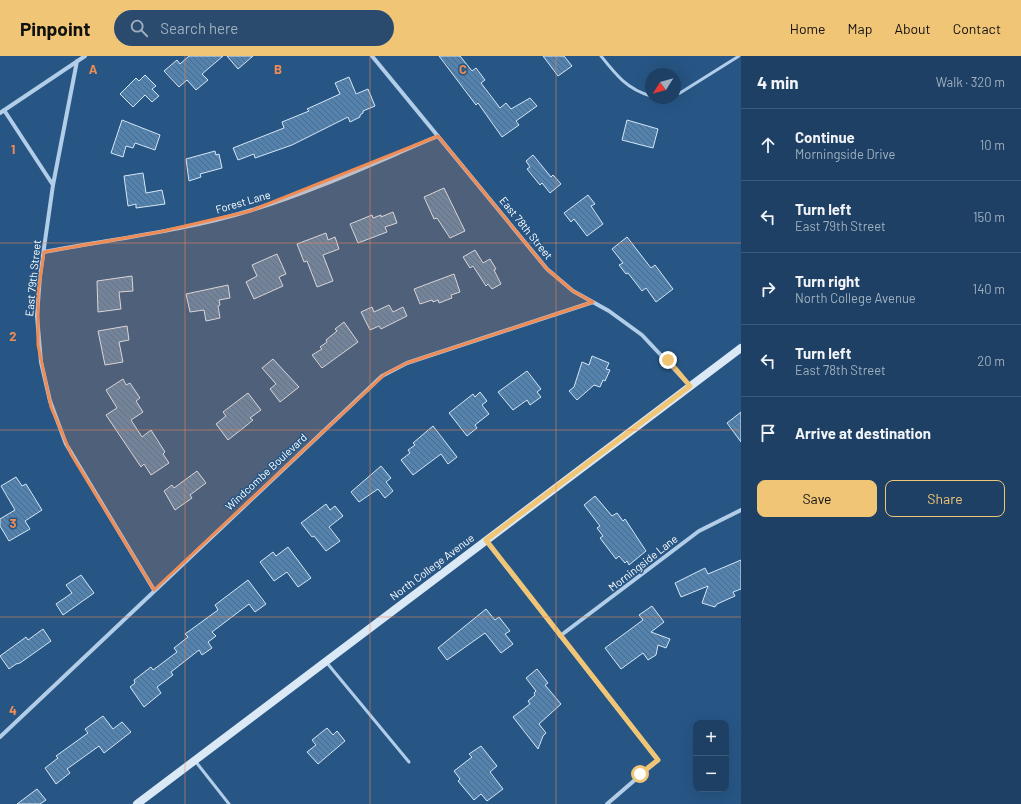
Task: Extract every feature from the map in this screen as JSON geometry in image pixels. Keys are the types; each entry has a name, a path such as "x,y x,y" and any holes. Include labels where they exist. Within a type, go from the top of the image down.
{"main road":[{"name":"North College Avenue","path":"137,804 741,348"}],"street":[{"path":"54,185 2,112 85,56"},
{"name":"East 78th Street","path":"372,56 547,269 573,291 609,311 642,335 668,360 690,386"},
{"name":"East 79th Street","path":"77,61 54,185 38,293 38,345 51,407 71,454 154,590"},
{"name":"Forest Lane","path":"44,252 159,232 250,210 284,200 438,136"},
{"name":"Windcombe Boulevard","path":"0,736 385,374 407,363 593,302"},
{"name":"Morningside Lane","path":"560,636 699,531 741,510"},
{"path":"486,540 658,760 607,804"}],"lane":[{"path":"601,56 616,76 636,92 645,94"},
{"path":"681,92 739,56"},
{"path":"326,661 409,762"},
{"path":"195,760 229,804"}],"highlighted area":[{"path":"438,136 547,269 573,291 593,302 407,363 385,374 154,590 71,454 51,407 38,345 38,293 44,252 159,232 250,211"}],"building":[{"path":"189,56 223,56 202,74 208,80 196,90 187,80 179,87 164,71 177,60 180,64"},
{"path":"227,56 253,56 238,69"},
{"path":"439,56 460,56 472,71 476,68 485,80 481,83 500,108 506,103 511,109 530,98 537,106 516,121 519,125 502,137 478,103 476,105"},
{"path":"543,56 564,56 572,66 558,76"},
{"path":"145,75 156,86 152,89 159,96 152,102 145,95 133,107 120,94 136,78 139,81"},
{"path":"349,77 356,94 368,89 375,106 363,111 360,117 350,122 348,117 292,145 255,158 254,154 238,160 233,148 284,128 282,122 309,111 307,109 340,94 335,83"},
{"path":"122,120 160,135 155,150 135,143 133,148 126,146 123,157 111,153"},
{"path":"627,120 658,129 653,148 622,140"},
{"path":"215,151 216,155 219,154 222,168 200,174 201,177 189,181 186,159"},
{"path":"533,155 551,177 553,175 561,184 550,193 542,183 540,185 527,169 530,167 526,161"},
{"path":"143,173 146,193 162,190 165,204 136,208 136,204 128,206 124,176"},
{"path":"444,188 465,231 450,238 437,218 434,219 424,197"},
{"path":"588,195 595,204 591,206 603,224 587,236 574,219 571,222 564,213"},
{"path":"393,212 397,223 385,227 387,232 358,243 350,224 372,215 373,218 381,215 381,217"},
{"path":"326,233 328,240 335,237 339,249 323,255 333,281 317,287 307,261 304,262 297,244"},
{"path":"627,237 651,268 655,265 673,289 656,302 646,288 642,291 628,273 626,274 619,265 623,263 612,249"},
{"path":"475,250 483,263 490,259 496,269 494,270 501,284 492,289 488,284 486,286 473,266 470,268 463,257"},
{"path":"277,254 286,274 279,277 283,286 254,299 246,282 257,276 252,265"},
{"path":"454,274 460,292 451,295 452,298 439,303 438,300 433,302 432,300 420,304 414,289"},
{"path":"132,276 133,291 119,292 121,309 98,312 97,281"},
{"path":"228,285 230,298 219,300 220,305 218,306 220,318 206,321 204,310 190,312 186,294"},
{"path":"389,305 393,312 403,307 407,316 381,329 379,326 370,330 361,312 372,307 374,312"},
{"path":"344,322 358,342 322,368 312,355 322,349 320,347 337,331 335,329"},
{"path":"127,326 129,340 119,342 123,362 105,365 98,331"},
{"path":"592,356 609,363 606,369 610,370 605,381 603,380 600,387 594,385 577,400 569,391 574,387 582,362 589,365"},
{"path":"273,359 299,387 280,402 270,389 276,384 262,368"},
{"path":"527,371 541,389 537,392 541,397 530,405 527,400 513,410 498,392"},
{"path":"123,379 126,385 130,383 140,398 136,401 143,412 131,420 142,437 151,430 165,452 163,454 169,463 151,475 144,464 141,467 106,415 117,408 106,390"},
{"path":"480,392 487,401 482,405 489,414 475,425 477,428 467,436 449,413 473,394 475,397"},
{"path":"248,393 261,410 250,418 253,420 228,440 216,424 226,416 223,412"},
{"path":"741,412 741,442 727,423"},
{"path":"433,426 457,457 448,464 441,454 413,475 401,460 410,453 408,450 415,445 413,443"},
{"path":"381,466 391,478 386,482 393,491 385,498 378,489 359,502 351,492"},
{"path":"197,471 206,483 190,495 192,498 175,510 164,491 172,485 174,488"},
{"path":"16,477 22,486 26,484 42,510 25,521 30,529 9,541 0,526 0,519 15,510 1,486"},
{"path":"595,496 612,516 617,513 623,521 625,519 646,551 629,565 627,561 625,563 619,556 616,559 600,538 603,536 597,528 600,526 584,505"},
{"path":"326,504 330,510 335,506 343,516 329,527 340,541 326,551 301,523"},
{"path":"288,547 311,578 298,587 287,572 274,581 260,562 273,552 276,556"},
{"path":"741,560 741,589 733,592 735,596 717,604 715,607 702,603 708,586 681,597 675,583 705,568 708,574"},
{"path":"81,575 94,593 63,615 56,604 72,593 66,585"},
{"path":"248,580 266,604 255,612 249,604 212,632 216,636 208,642 212,648 202,655 199,650 171,672 173,675 157,687 161,693 144,707 130,687 135,683 134,680 151,667 153,670 177,652 174,648 188,637 185,634 218,610 215,605"},
{"path":"652,606 664,622 651,632 670,639 666,648 658,645 656,655 648,660 643,653 621,669 605,648 643,620 639,615"},
{"path":"486,609 495,620 499,617 510,631 505,634 513,644 501,653 485,633 447,660 438,648"},
{"path":"43,629 51,641 9,669 0,656 26,637 28,640"},
{"path":"537,669 548,683 545,685 561,704 539,724 546,733 543,736 538,749 513,717 530,704 528,701 535,695 534,693 536,691 526,678"},
{"path":"103,716 113,729 122,722 131,732 104,753 99,746 67,769 70,773 56,784 45,768 58,758 56,756 88,733 85,729"},
{"path":"327,728 333,735 337,731 345,741 318,764 307,752 316,745 312,740"},
{"path":"481,746 497,766 490,772 503,789 487,801 481,794 474,800 458,781 460,779 454,771 472,757 469,754"},
{"path":"37,789 46,800 40,804 17,804"}],"route":[{"path":"640,774 658,760 486,540 690,386 668,360"}]}
